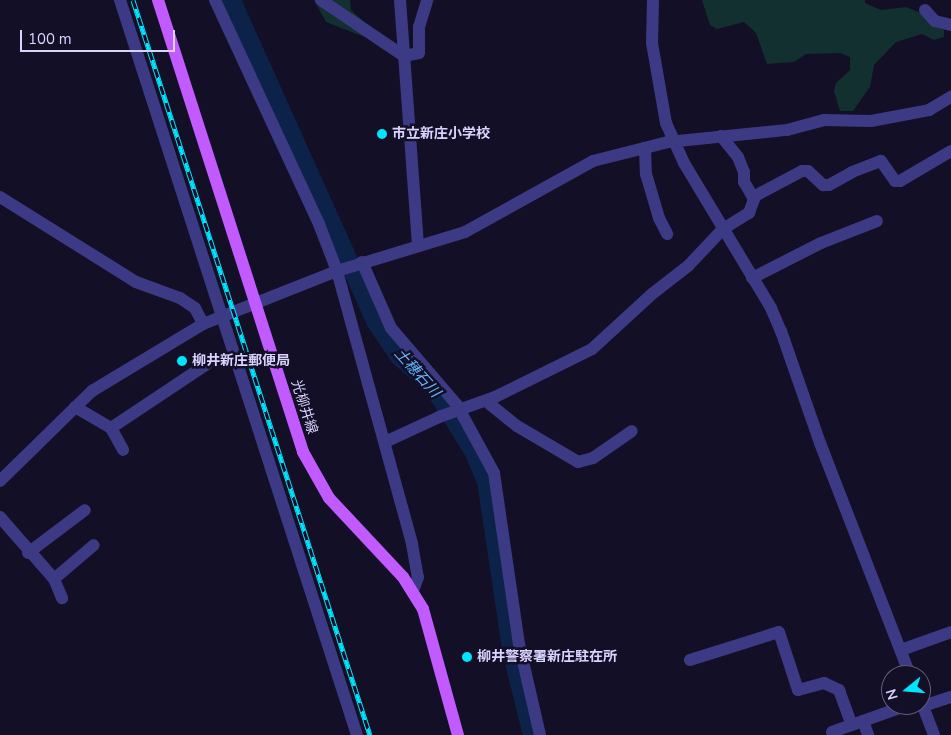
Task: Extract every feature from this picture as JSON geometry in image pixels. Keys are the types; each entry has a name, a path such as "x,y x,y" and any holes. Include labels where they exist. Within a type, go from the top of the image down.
{"main road":[{"name":"光柳井線","path":"158,0 256,303 293,426 316,479 347,521 413,591 428,623 458,735"}],"street":[{"path":"120,0 222,314 354,733"},
{"path":"215,0 339,270 412,544 418,577 413,591"},
{"path":"321,0 404,56 419,53 418,27 427,0"},
{"path":"400,0 418,246"},
{"path":"653,0 652,34 655,75 674,141 781,330 820,443 906,665"},
{"path":"924,10 936,21 951,25"},
{"path":"0,481 75,407 104,382 203,324 222,314 256,303 339,270 464,232 586,164 674,141 787,130 824,120 871,121 929,110 951,97"},
{"path":"385,442 439,416 486,401 592,349 652,294 688,266 723,229 749,213 753,197 744,182 744,172 738,157 721,136"},
{"path":"645,148 646,174 659,218 667,234"},
{"path":"753,197 802,171 808,171 823,185 829,185 852,172 881,162 895,181 900,181 951,151"},
{"path":"0,196 136,282 180,298 195,308 203,324"},
{"path":"752,278 821,242 876,221"},
{"path":"359,264 391,328 458,409 486,456 498,484 519,644 540,735"},
{"path":"111,428 207,364"},
{"path":"486,401 517,426 578,462 593,458 632,430"},
{"path":"75,407 111,428 123,450"},
{"path":"28,553 85,510"},
{"path":"0,518 28,553 54,579 62,598"},
{"path":"54,579 94,545"},
{"path":"690,660 778,632 798,690 824,683 839,690 857,723 868,735"},
{"path":"900,650 951,632"},
{"path":"931,702 951,697"},
{"path":"832,732 881,715"},
{"path":"926,715 934,735"}],"green space":[{"path":"314,0 350,0 351,10 373,30 375,41 326,22"},
{"path":"702,0 865,0 865,3 881,10 906,7 923,14 933,25 944,30 944,37 934,40 922,34 896,42 874,65 870,87 853,111 840,111 834,91 836,83 850,70 850,57 840,53 806,54 794,62 767,64 756,33 744,22 717,29 710,25"}],"waterway":[{"name":"土穂石川","path":"231,0 376,322 398,355 428,381 443,402 474,452 486,481 512,654 532,735"}],"railway":[{"path":"133,0 370,735"}],"place":[{"name":"市立新庄小学校","path":"382,134"},
{"name":"柳井新庄郵便局","path":"182,361"},
{"name":"柳井警察署新庄駐在所","path":"467,657"}]}
